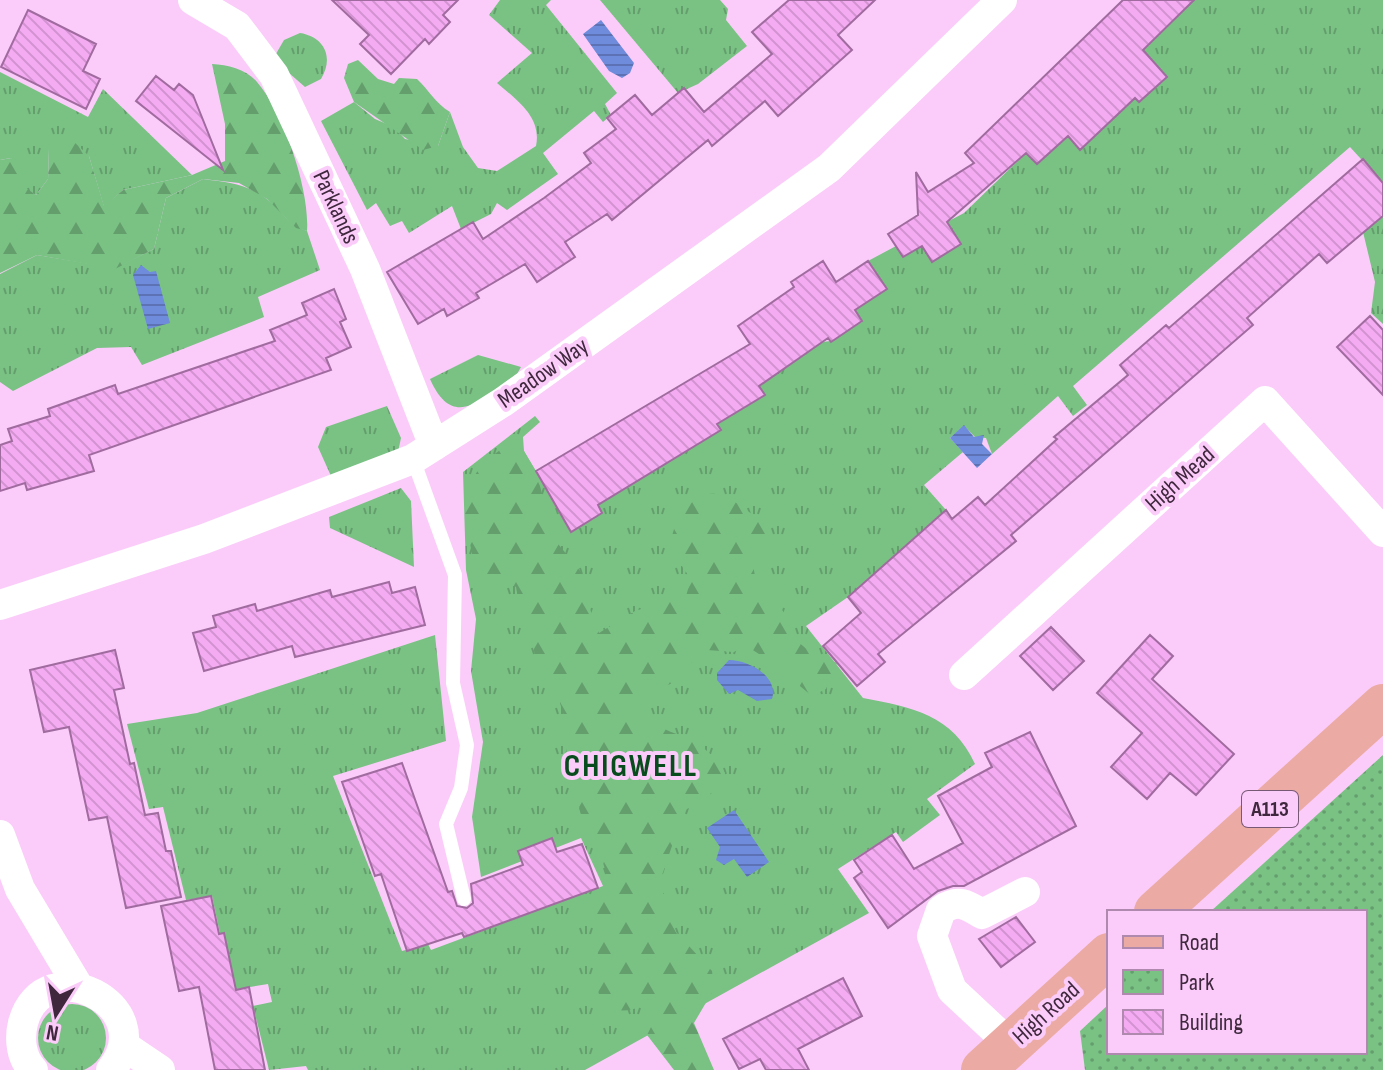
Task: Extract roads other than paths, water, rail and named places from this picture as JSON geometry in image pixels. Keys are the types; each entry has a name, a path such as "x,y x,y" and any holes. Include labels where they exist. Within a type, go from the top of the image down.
{"main road":[{"name":"A113","path":"1158,910 1383,706"},
{"name":"High Road","path":"997,1057 1107,957"}],"street":[{"name":"Parklands","path":"193,0 237,26 274,75 365,269 424,452"},
{"name":"Meadow Way","path":"0,605 204,539 424,452 503,402 829,168 1002,0"},
{"name":"High Mead","path":"964,675 1265,401 1383,532"},
{"path":"0,835 20,889 78,986 106,1000 117,1012 117,1057 160,1070"},
{"path":"997,1057 952,990 932,936 941,910 953,902 965,904 982,914 1025,893"},
{"path":"33,1070 22,1049 25,1016 46,993 78,986"}],"lane":[{"path":"424,452 455,575 453,683 467,745 461,788 446,824 464,899"}],"water":[{"path":"601,20 634,63 630,73 622,78 609,71 583,34"},
{"path":"141,265 150,272 156,271 170,323 148,329 133,275"},
{"path":"964,425 974,437 984,435 982,444 992,454 977,468 950,438"},
{"path":"729,660 745,663 760,671 771,683 772,699 757,701 738,690 729,694 717,680 717,673"},
{"path":"734,810 769,862 747,877 734,859 724,865 716,860 720,847 707,828"}],"district":[{"name":"CHIGWELL","path":"631,766"}]}
